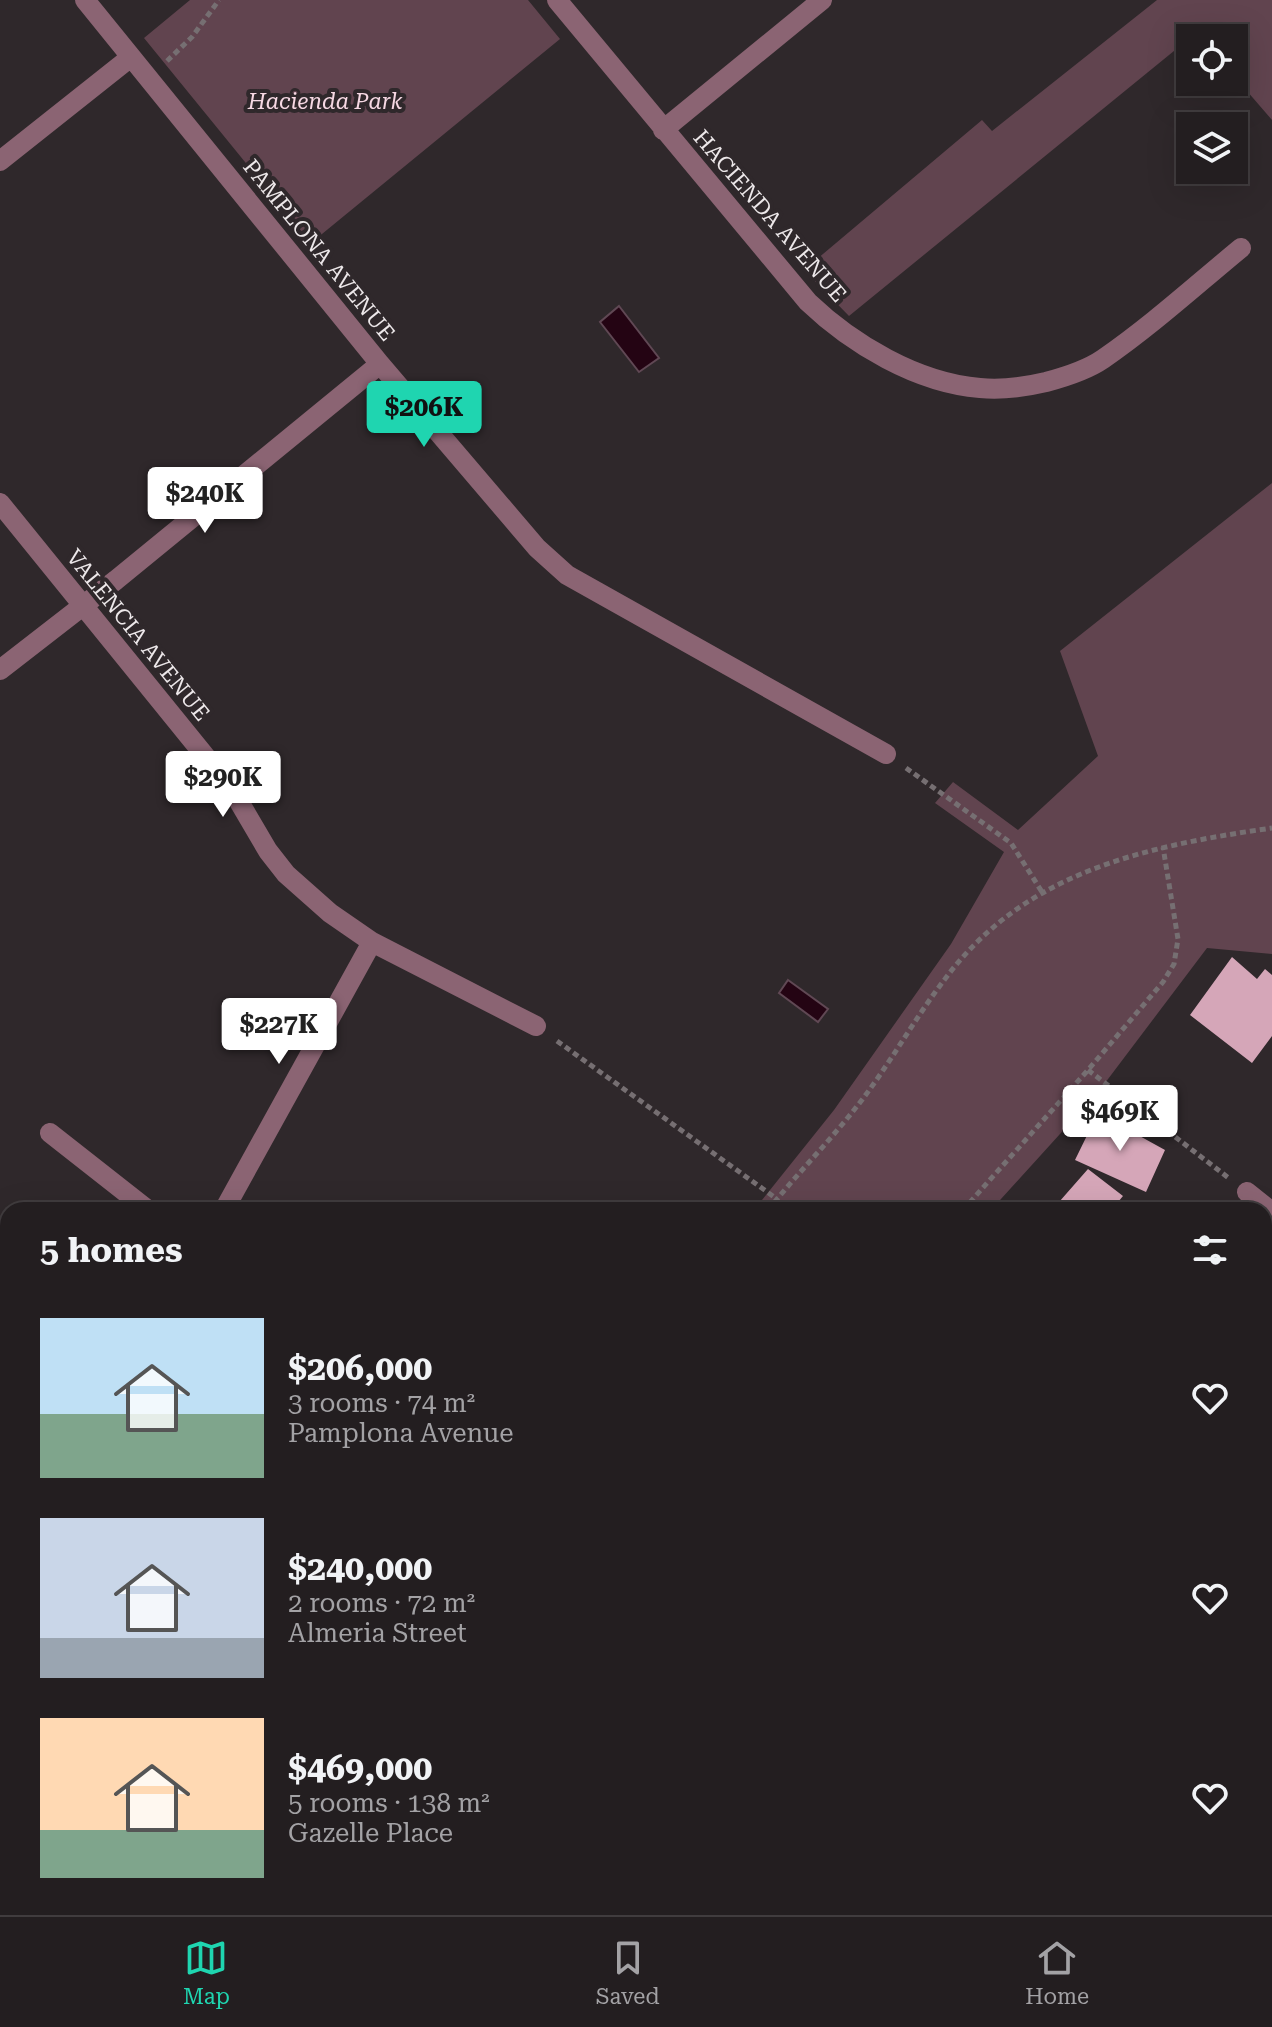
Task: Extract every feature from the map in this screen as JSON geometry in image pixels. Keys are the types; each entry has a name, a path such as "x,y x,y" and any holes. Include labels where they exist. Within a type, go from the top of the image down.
{"street":[{"name":"PAMPLONA AVENUE","path":"85,0 380,364 537,548 567,575 886,754"},
{"name":"HACIENDA AVENUE","path":"557,0 808,302 868,347 904,367 979,388 1021,387 1062,378 1101,361 1241,248"},
{"path":"663,130 822,0"},
{"path":"0,161 131,57"},
{"path":"0,670 380,364"},
{"name":"VALENCIA AVENUE","path":"0,503 231,788 268,851 286,874 330,913 372,942 536,1026"},
{"path":"228,1202 372,942"},
{"path":"50,1133 138,1202"},
{"path":"1247,1192 1260,1202"}],"path":[{"path":"149,79 192,37 219,0"},
{"path":"886,754 1011,843 1042,892"},
{"path":"775,1202 869,1091 946,977 990,929 1042,892 1104,863 1163,847 1272,828"},
{"path":"970,1202 1088,1070 1163,982 1174,964 1178,939 1163,847"},
{"path":"536,1026 777,1199"},
{"path":"1088,1070 1247,1192"}],"green space":[{"name":"Hacienda Park","path":"190,0 528,0 560,39 311,243 144,38"},
{"path":"1157,0 1272,0 1272,120 1248,92 1248,24 1176,24 1176,49 849,316 804,270 982,120 992,131"},
{"path":"1272,483 1272,954 1207,948 1099,1091 998,1202 760,1202 834,1110 951,944 1004,852 935,803 953,782 1018,830 1098,756 1060,651"}],"shaded area":[{"path":"619,306 659,358 639,372 600,322"},
{"path":"788,980 828,1009 818,1022 779,993"}],"building":[{"path":"1232,957 1257,979 1265,969 1272,975 1272,1036 1252,1063 1190,1015"},
{"path":"1098,1113 1165,1150 1146,1192 1075,1160"},
{"path":"1088,1169 1123,1196 1118,1202 1059,1202"}]}
